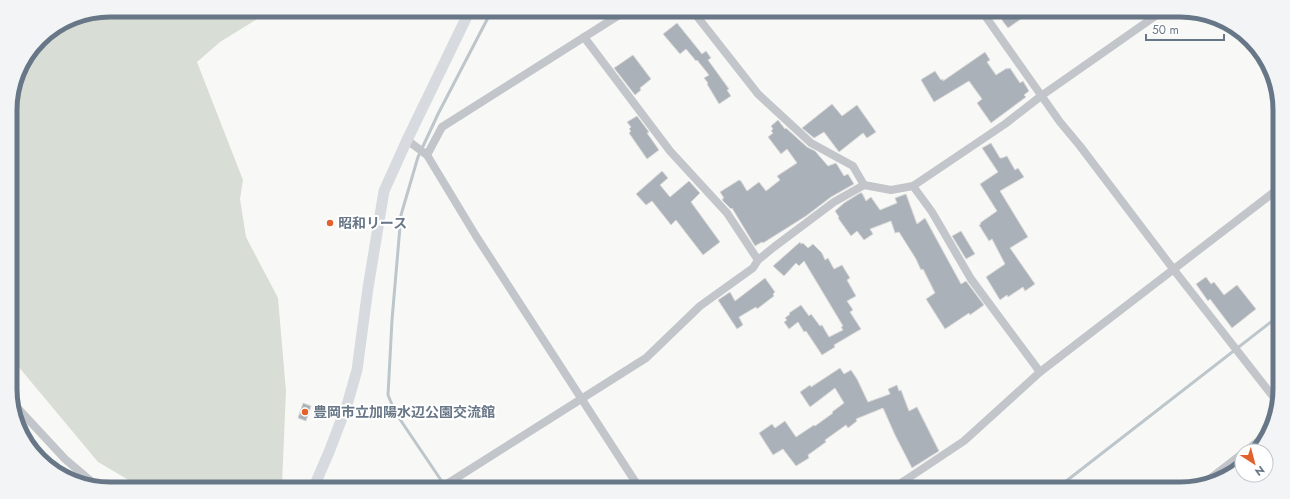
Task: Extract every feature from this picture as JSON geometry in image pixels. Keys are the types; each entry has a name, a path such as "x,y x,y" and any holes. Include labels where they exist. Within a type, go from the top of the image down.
{"street":[{"path":"315,482 329,452 347,405 357,370 368,288 384,191 467,17"},
{"path":"427,155 442,127 616,17"},
{"path":"698,17 758,94 811,143 853,166 864,185"},
{"path":"986,17 1060,122 1273,396"},
{"path":"450,482 646,358 700,306 753,268 758,260 834,202 864,185 891,190 913,186 1005,124 1041,96 1154,17"},
{"path":"584,37 670,151 727,213 758,260"},
{"path":"407,140 427,155 476,236 636,482"},
{"path":"913,186 932,212 971,278 1040,372"},
{"path":"903,482 964,441 1040,372 1273,193"},
{"path":"20,410 65,459 89,479"},
{"path":"1217,474 1234,460"}],"shaded area":[{"path":"110,17 261,17 220,42 197,62 243,180 240,199 246,237 278,298 286,391 282,482 132,482 98,462 17,365 17,104 24,74 29,63 44,44 53,36 74,24 92,19"}],"building":[{"path":"1000,17 1024,17 1008,28"},
{"path":"677,23 702,54 706,51 711,58 708,60 729,89 727,90 731,96 719,104 704,78 709,75 697,60 696,61 686,49 680,54 663,34"},
{"path":"985,52 990,60 987,62 996,75 1007,68 1010,68 1020,83 1023,81 1029,91 1024,95 1026,97 991,123 977,103 982,99 969,81 934,102 921,80 922,79 935,71 941,80 943,79 943,81"},
{"path":"633,55 651,79 640,88 641,90 635,95 614,68"},
{"path":"832,104 842,116 857,105 876,132 867,138 863,133 839,152 824,132 814,138 802,128"},
{"path":"637,116 649,132 647,133 659,150 647,159 629,133 631,131 629,129 631,127 627,122"},
{"path":"778,120 785,129 786,128 807,147 815,151 828,166 836,163 844,176 848,174 854,184 831,197 806,216 763,243 762,242 755,246 732,208 731,209 723,201 722,199 724,198 720,192 739,180 747,191 759,182 766,191 780,180 777,176 797,163 787,149 781,154 768,137 773,133 771,131 773,129 771,126"},
{"path":"991,143 1000,158 1007,156 1015,170 1018,168 1024,177 1000,191 1028,237 1010,248 1035,284 1025,291 1023,287 1008,297 1007,295 1000,300 986,277 1005,264 992,239 989,241 979,225 997,211 980,184 998,172 982,148"},
{"path":"662,171 668,178 660,185 670,197 689,181 700,193 691,202 720,242 703,255 676,220 671,225 652,201 646,205 636,194"},
{"path":"862,193 866,201 871,197 880,210 897,203 895,198 906,194 917,224 925,218 961,284 966,281 984,305 945,329 926,299 935,293 923,269 921,270 899,232 895,233 891,221 870,229 873,234 864,240 857,231 851,236 838,218 839,217 835,211 844,203"},
{"path":"961,231 975,254 966,259 952,236"},
{"path":"800,242 808,248 813,244 822,253 825,260 828,258 834,269 842,265 850,278 847,280 856,296 847,301 853,310 850,312 861,329 834,345 835,347 822,355 798,322 789,329 784,322 787,320 785,318 790,314 789,313 801,305 809,316 811,314 820,326 822,325 829,337 843,330 841,327 843,326 804,261 799,266 796,263 784,276 773,266"},
{"path":"1206,277 1211,284 1214,282 1224,295 1237,285 1256,309 1232,328 1210,299 1208,301 1196,284"},
{"path":"765,278 775,292 773,294 774,296 757,309 756,307 739,317 743,325 737,329 718,300 730,292 735,301"},
{"path":"840,368 844,374 851,370 868,402 890,394 888,389 897,385 899,391 901,390 909,411 917,407 939,451 912,468 883,408 856,419 857,421 848,428 846,425 825,440 826,442 808,455 809,458 796,466 783,449 773,455 759,433 772,424 775,428 785,421 796,437 814,425 815,426 844,403 835,388 810,407 800,392 810,385 811,387"},
{"name":"豊岡市立加陽水辺公園交流館","path":"303,403 311,406 306,421 298,418"}],"waterway":[{"path":"442,482 395,412 388,395 392,320 401,215 418,157 438,114 488,17"},
{"path":"1065,482 1273,320"}],"place":[{"name":"昭和リース","path":"330,223"},
{"name":"豊岡市立加陽水辺公園交流館","path":"305,412"}]}
